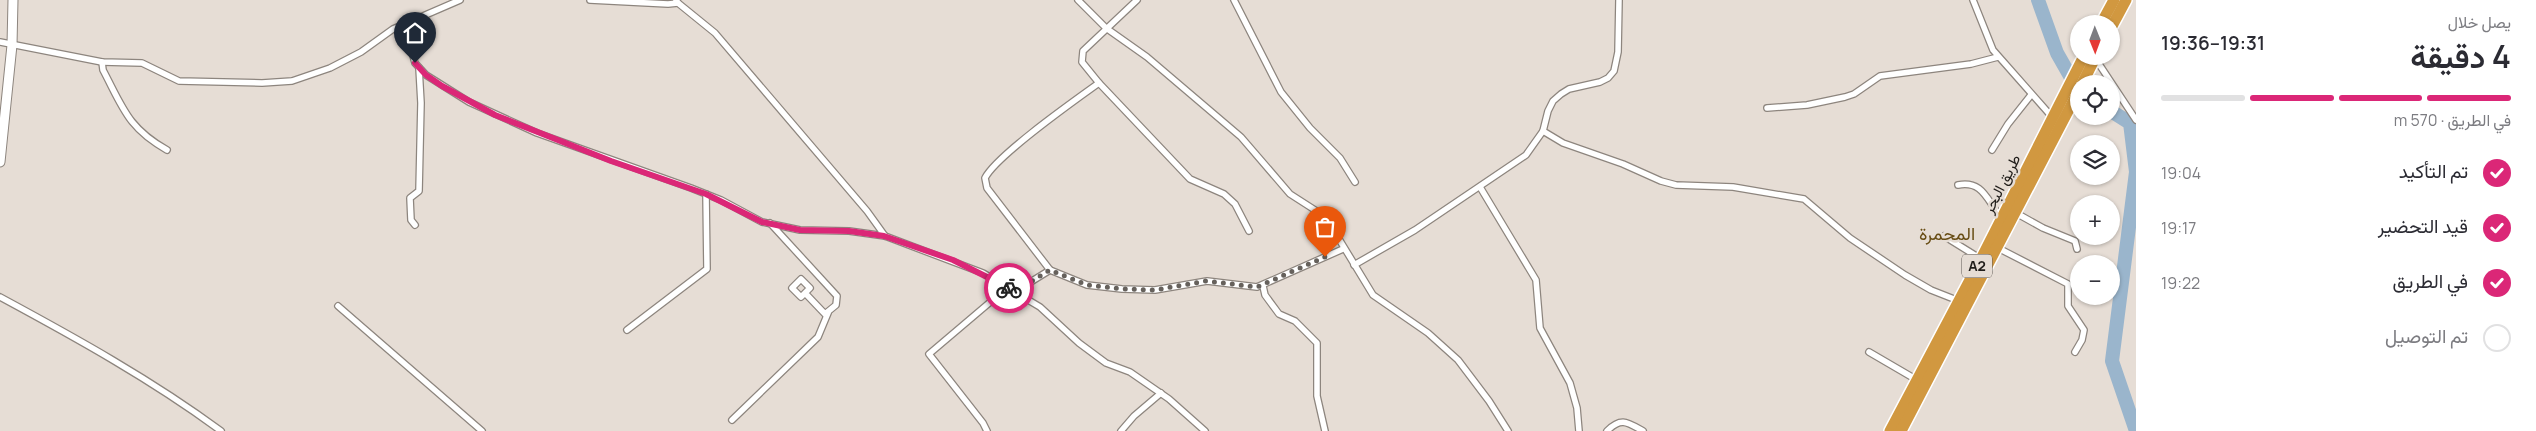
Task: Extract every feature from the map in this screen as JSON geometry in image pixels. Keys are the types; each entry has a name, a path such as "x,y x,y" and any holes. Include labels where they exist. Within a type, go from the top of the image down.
{"highway":[{"path":"2106,15 2114,0"},
{"path":"2118,15 2126,0"},
{"name":"طريق البحر","path":"1901,431 2016,213 2067,101 2088,65"},
{"name":"طريق البحر","path":"1890,431 2053,118 2070,98"}],"street":[{"path":"0,162 12,45 13,0"},
{"path":"0,42 102,62 142,63 179,81 292,81 307,78 344,61 401,25 460,0"},
{"path":"590,0 677,1 715,34 867,211 884,236"},
{"path":"1078,0 1106,28 1147,57 1241,137 1290,194 1318,212 1328,221 1343,249 1372,294 1428,333 1458,360 1489,401 1508,431"},
{"path":"1137,0 1088,45 1081,57 1082,62 1099,83 1190,178 1224,194 1235,204 1249,232"},
{"path":"1234,0 1282,92 1310,128 1340,158 1355,182"},
{"path":"1354,265 1415,230 1526,156 1543,131 1548,110 1553,101 1569,89 1600,82 1608,78 1614,71 1618,52 1619,0"},
{"path":"1973,0 1988,41 1998,57 2053,118"},
{"path":"401,25 407,33 412,54 419,68 421,103 418,192 410,198 411,220 415,225"},
{"path":"1767,108 1807,105 1845,97 1854,94 1880,76 1971,64 1998,57"},
{"path":"102,62 103,70 135,126 146,138 167,150"},
{"path":"2097,65 2136,120"},
{"path":"419,68 469,102 503,119 611,161 706,194 762,222 800,230 849,231 884,236 947,258 1016,291 1040,307 1079,343 1106,363 1130,372 1161,393 1205,431"},
{"path":"1099,83 1017,146 985,178 987,188 1050,270 1087,285 1122,289 1155,290 1206,281 1247,287 1263,286 1343,249"},
{"path":"1992,150 2008,124 2031,95"},
{"path":"1543,131 1564,143 1623,164 1661,181 1676,185 1733,187 1804,199 1850,238 1905,275 1931,290 1958,301"},
{"path":"1958,185 1967,184 1978,187 2002,218"},
{"path":"1480,186 1536,280 1540,328 1570,383 1577,408 1578,431"},
{"path":"627,330 707,269 706,194"},
{"path":"2016,213 2043,228 2075,241 2077,249"},
{"path":"770,223 837,296 836,305 824,314 805,293"},
{"path":"1944,236 1981,259"},
{"path":"1998,248 2068,284 2068,306 2084,330 2082,340 2074,352"},
{"path":"1016,291 1050,270"},
{"path":"1263,286 1265,295 1279,314 1295,321 1316,343 1317,396 1325,431"},
{"path":"987,431 983,422 929,354 1008,287"},
{"path":"0,297 129,371 196,412 221,431"},
{"path":"338,306 482,431"},
{"path":"732,420 818,338 829,311"},
{"path":"1869,352 1917,380"},
{"path":"1121,431 1134,416 1161,393"},
{"path":"1607,431 1617,422 1628,423 1643,431"}],"waterway":[{"path":"2038,0 2057,53 2070,76"},
{"path":"2120,117 2130,123 2136,172 2112,361 2136,431"}],"way so far":[{"path":"1009,288 1016,291 1050,270 1087,285 1122,289 1155,290 1206,281 1257,287 1263,286 1325,257"}],"district":[{"name":"المحمرة","path":"1947,234"}],"route":[{"path":"415,63 426,75 442,86 495,115 611,161 721,200 762,222 800,230 868,232 884,236 953,260 983,273 1009,288"}]}
